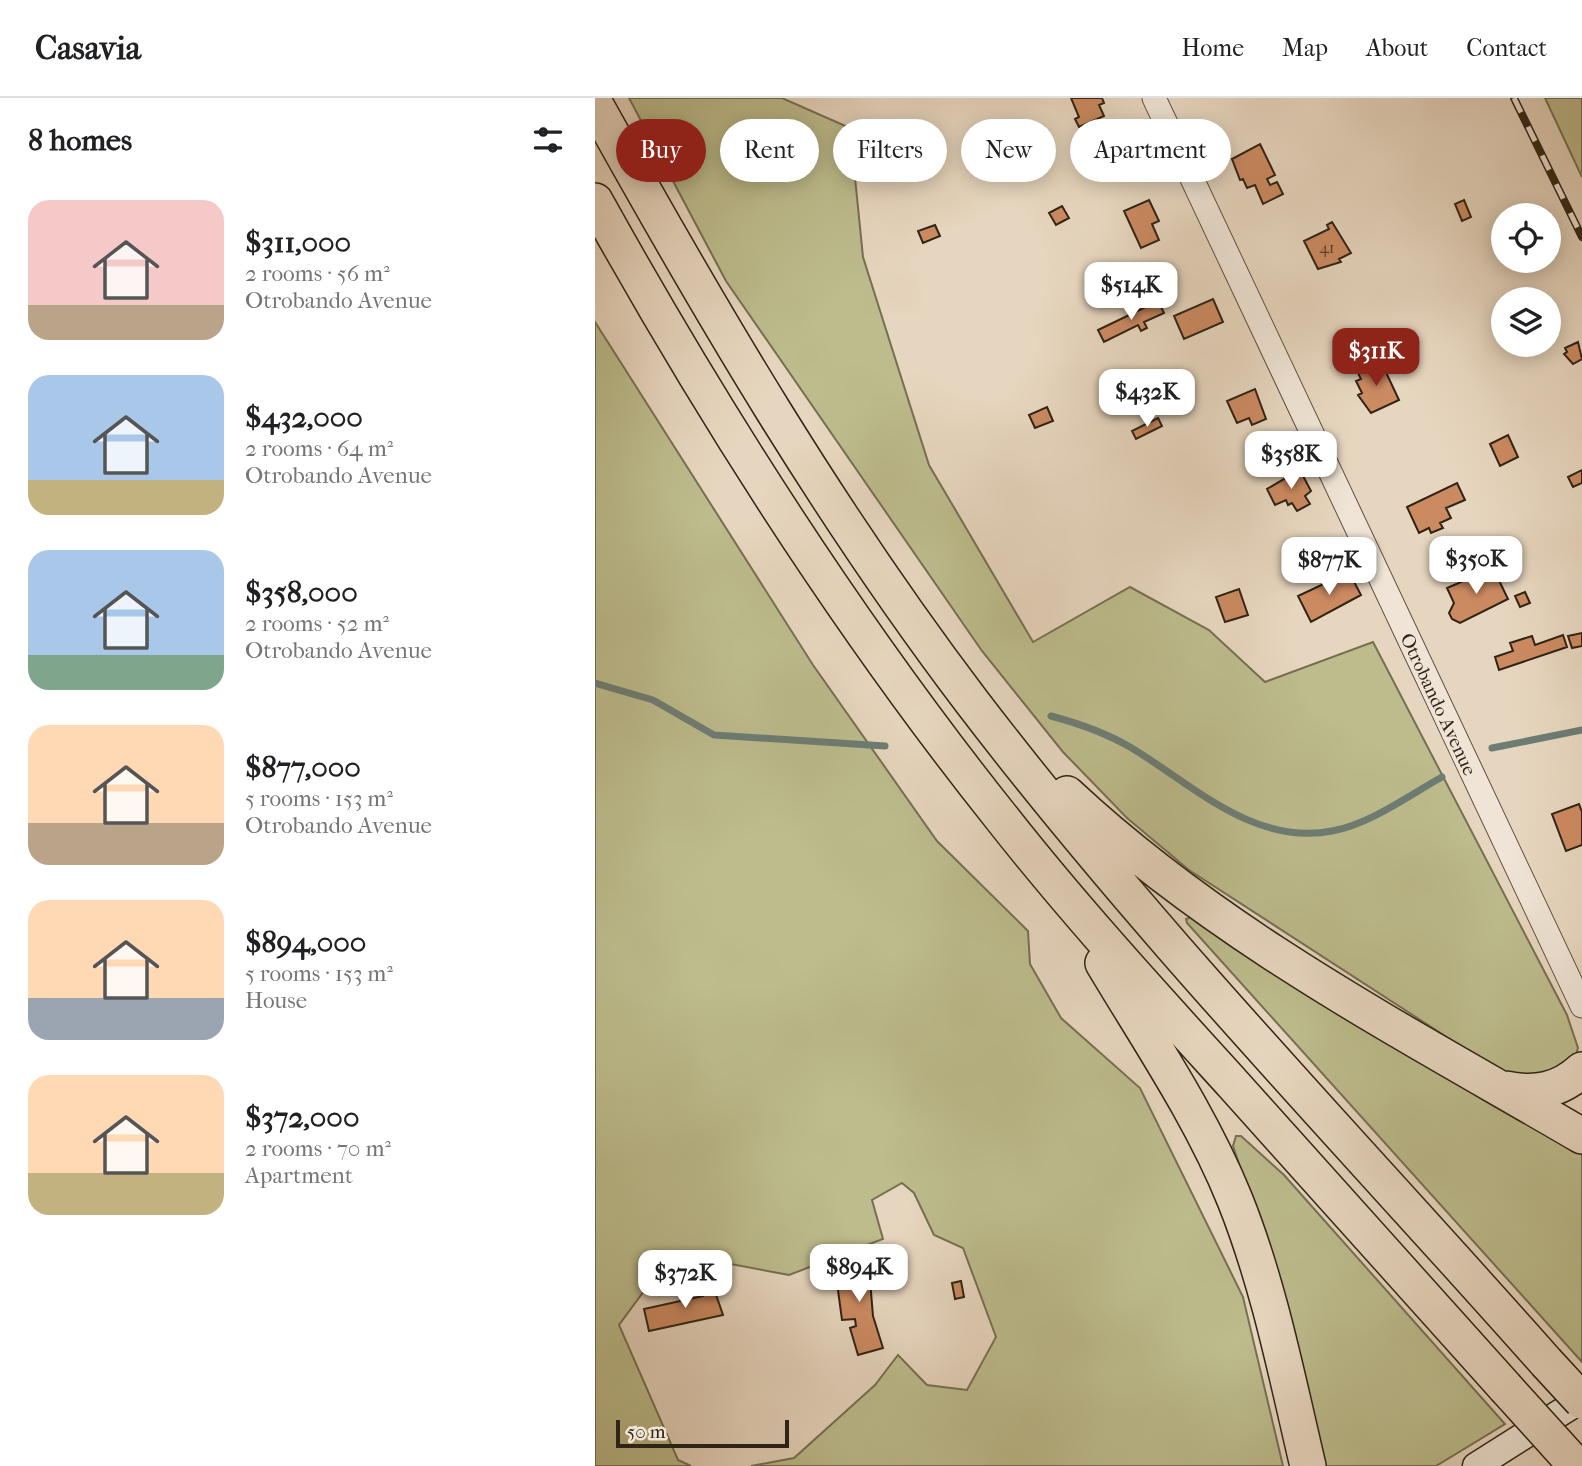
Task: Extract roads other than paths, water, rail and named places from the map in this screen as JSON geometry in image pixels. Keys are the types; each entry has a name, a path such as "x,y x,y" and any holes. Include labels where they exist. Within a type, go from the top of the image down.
{"highway":[{"path":"595,104 702,293 786,432 876,569 958,683 1059,814 1155,927 1582,1400"},
{"path":"595,201 713,407 819,570 934,730 1056,885 1574,1463"},
{"path":"958,683 1086,812 1191,899 1291,965 1582,1136"},
{"path":"1056,885 1187,1103 1235,1200 1271,1315 1308,1466"},
{"path":"1502,1089 1544,1092 1567,1082 1582,1070"}],"main road":[{"path":"1476,1466 1582,1400"}],"street":[{"name":"Otrobando Avenue","path":"1154,98 1582,1006"}],"waterway":[{"path":"595,683 653,700 714,735 885,746"},
{"path":"1051,716 1121,742 1200,794 1250,821 1276,829 1303,833 1346,827 1389,808 1442,777"},
{"path":"1492,748 1582,730"}],"railway":[{"path":"1514,98 1582,237"}]}
